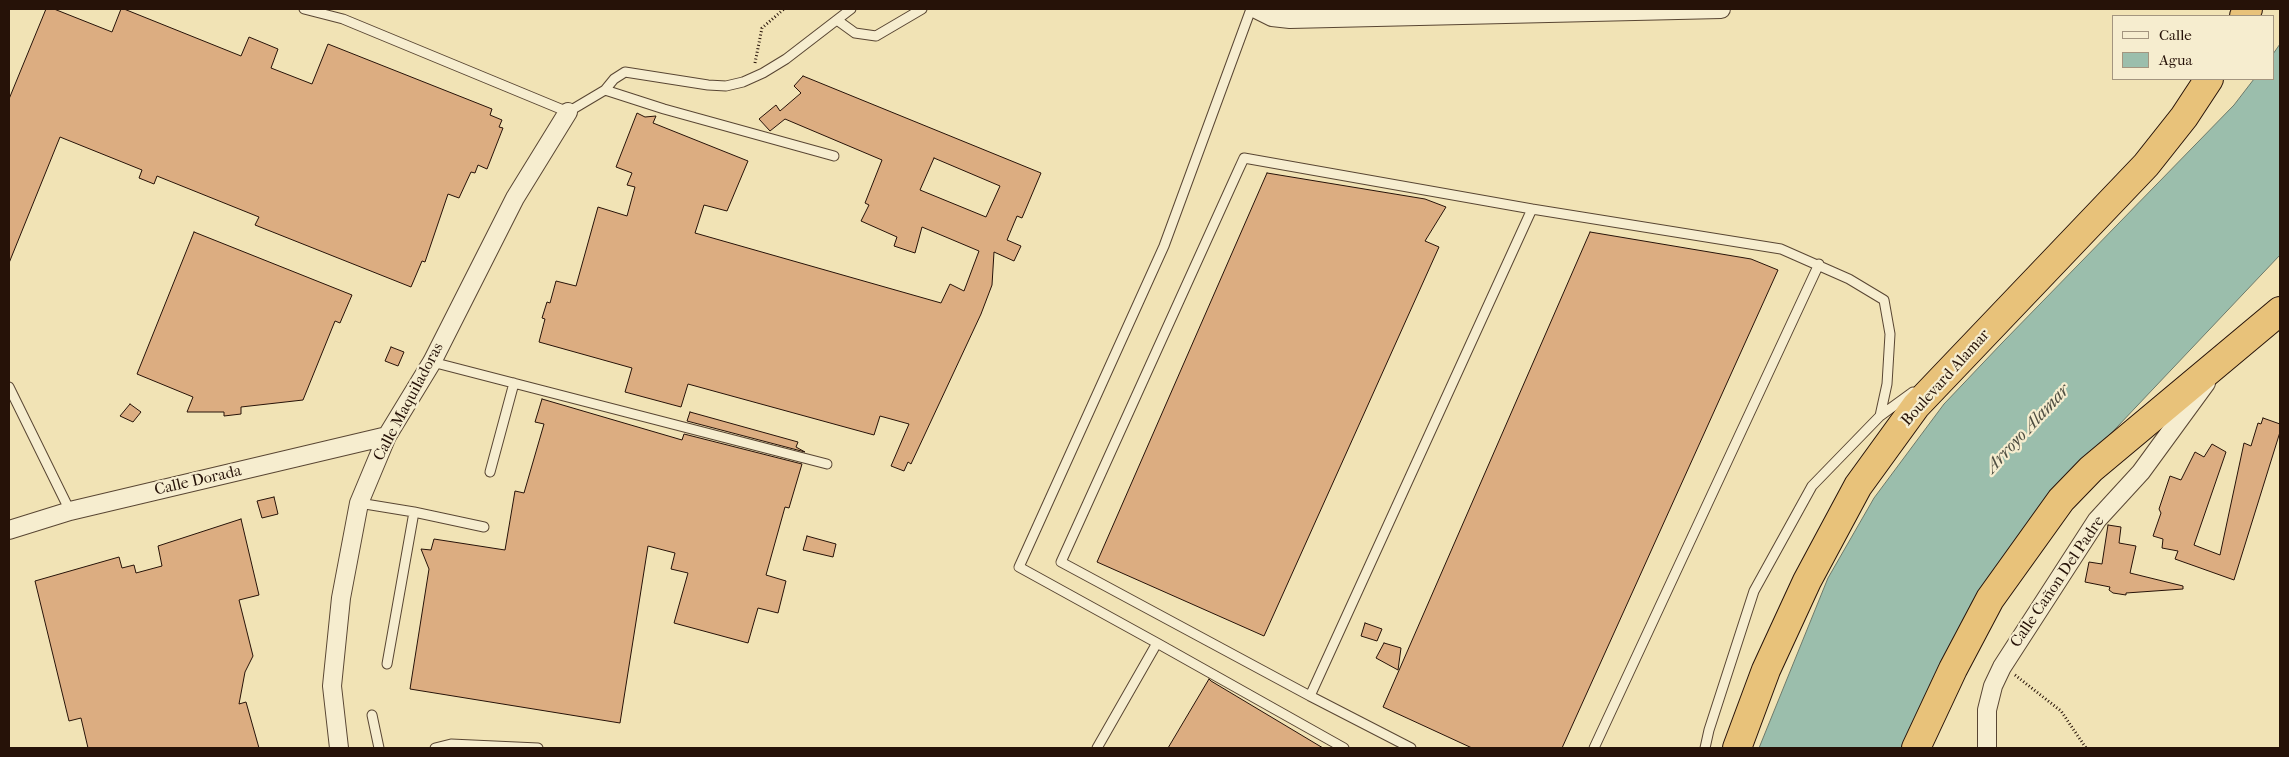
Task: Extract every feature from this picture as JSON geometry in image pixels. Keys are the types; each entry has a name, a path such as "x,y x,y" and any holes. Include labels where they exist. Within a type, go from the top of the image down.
{"highway":[{"name":"Boulevard Alamar","path":"1737,748 1766,670 1807,581 1858,486 1916,406 2146,165 2184,117 2208,80"},
{"path":"1916,748 1953,669 1990,599 2061,500 2091,469 2280,311"}],"street":[{"path":"1256,9 1272,16 1290,20 1721,9"},
{"name":"Calle Maquiladoras","path":"339,748 332,686 341,598 359,503 388,436 432,362 515,198 568,112"},
{"name":"Calle Cañon Del Padre","path":"1987,748 1987,710 1993,686 2002,666 2098,520 2141,472 2222,361"},
{"name":"Calle Dorada","path":"9,530 70,511 388,436"}],"lane":[{"path":"304,9 343,19 568,112 605,90 614,78 626,72 708,86 726,86 743,82 763,73 786,58 851,9"},
{"path":"837,20 855,32 876,36 922,9"},
{"path":"1251,9 1164,246 1019,567 1344,748"},
{"path":"605,90 664,109 834,156"},
{"path":"1411,748 1061,562 1244,158 1532,209 1781,249 1819,264 1884,300 1890,334 1887,384 1880,416"},
{"path":"1310,696 1532,209"},
{"path":"1594,748 1819,264"},
{"path":"1705,748 1709,730 1754,591 1812,486 1880,416 1962,357"},
{"path":"432,362 827,464"},
{"path":"490,472 514,383"},
{"path":"9,387 70,511"},
{"path":"359,503 414,512 484,527"},
{"path":"387,664 414,512"},
{"path":"1097,748 1158,643"},
{"path":"372,715 378,748"},
{"path":"435,748 451,744 538,748"}],"path":[{"path":"743,82 753,74 762,28 784,9"},
{"path":"2002,666 2035,688 2061,711 2086,748"}],"water":[{"name":"Arroyo Alamar","path":"2280,44 2280,255 2100,445 1913,748 1759,748 1828,578 1874,498 1944,404 2234,105 2253,80 2274,80 2274,53"}],"building":[{"path":"46,9 54,9 112,32 121,9 124,9 241,56 249,37 278,49 271,68 312,84 328,44 492,109 490,115 502,120 499,127 503,128 487,169 478,165 475,173 471,172 459,198 448,194 425,262 422,261 411,287 255,225 259,217 157,176 154,184 139,178 142,170 60,137 9,263 9,99"},
{"path":"803,76 1041,173 1022,218 1017,216 1007,240 1021,246 1014,261 994,252 992,285 981,314 911,464 908,462 904,471 891,466 909,424 880,416 874,435 688,384 681,407 625,392 632,368 539,342 545,319 542,318 547,302 550,303 556,281 576,286 598,207 627,216 635,187 627,185 632,173 616,167 637,113 645,117 656,116 653,123 748,161 727,211 704,205 695,233 941,303 950,284 964,291 979,251 922,227 915,253 894,246 897,237 861,221 869,205 865,203 882,160 785,119 770,131 759,119 776,105 780,111 801,93 794,86","holes":["934,158 1000,186 986,217 920,190"]},
{"path":"1267,173 1425,199 1446,207 1425,241 1439,247 1264,636 1097,562"},
{"path":"194,232 352,295 340,323 335,321 303,400 241,407 241,414 224,416 224,412 187,412 193,397 137,374"},
{"path":"1590,232 1751,259 1778,270 1562,748 1472,748 1383,707"},
{"path":"391,347 404,352 398,366 385,361"},
{"path":"542,399 682,440 684,434 802,464 789,508 785,507 766,575 786,581 778,613 758,608 748,643 674,623 688,573 671,569 675,553 648,546 620,723 410,689 429,569 421,549 431,550 434,539 505,550 515,491 524,493 544,424 535,422"},
{"path":"130,404 141,412 133,422 120,416"},
{"path":"690,412 798,442 796,447 805,452 687,421"},
{"path":"2263,418 2280,424 2280,432 2234,580 2175,559 2178,551 2162,548 2163,539 2153,536 2161,513 2159,509 2170,476 2181,480 2195,452 2204,457 2212,444 2226,452 2194,545 2220,555 2244,443 2251,446 2258,423 2261,424"},
{"path":"274,497 278,514 262,518 257,501"},
{"path":"241,519 259,595 239,600 253,656 245,672 239,704 246,702 259,748 88,748 81,718 69,721 35,581 119,557 122,568 134,565 136,573 162,566 158,546"},
{"path":"2108,525 2121,527 2119,543 2136,546 2130,573 2183,586 2183,589 2126,593 2126,595 2113,593 2109,590 2110,587 2085,582 2089,562 2102,564"},
{"path":"807,536 836,544 833,557 803,550"},
{"path":"1365,623 1382,629 1377,641 1361,636"},
{"path":"1384,643 1401,648 1398,670 1376,658"},
{"path":"1209,679 1211,681 1323,748 1168,748"}]}
